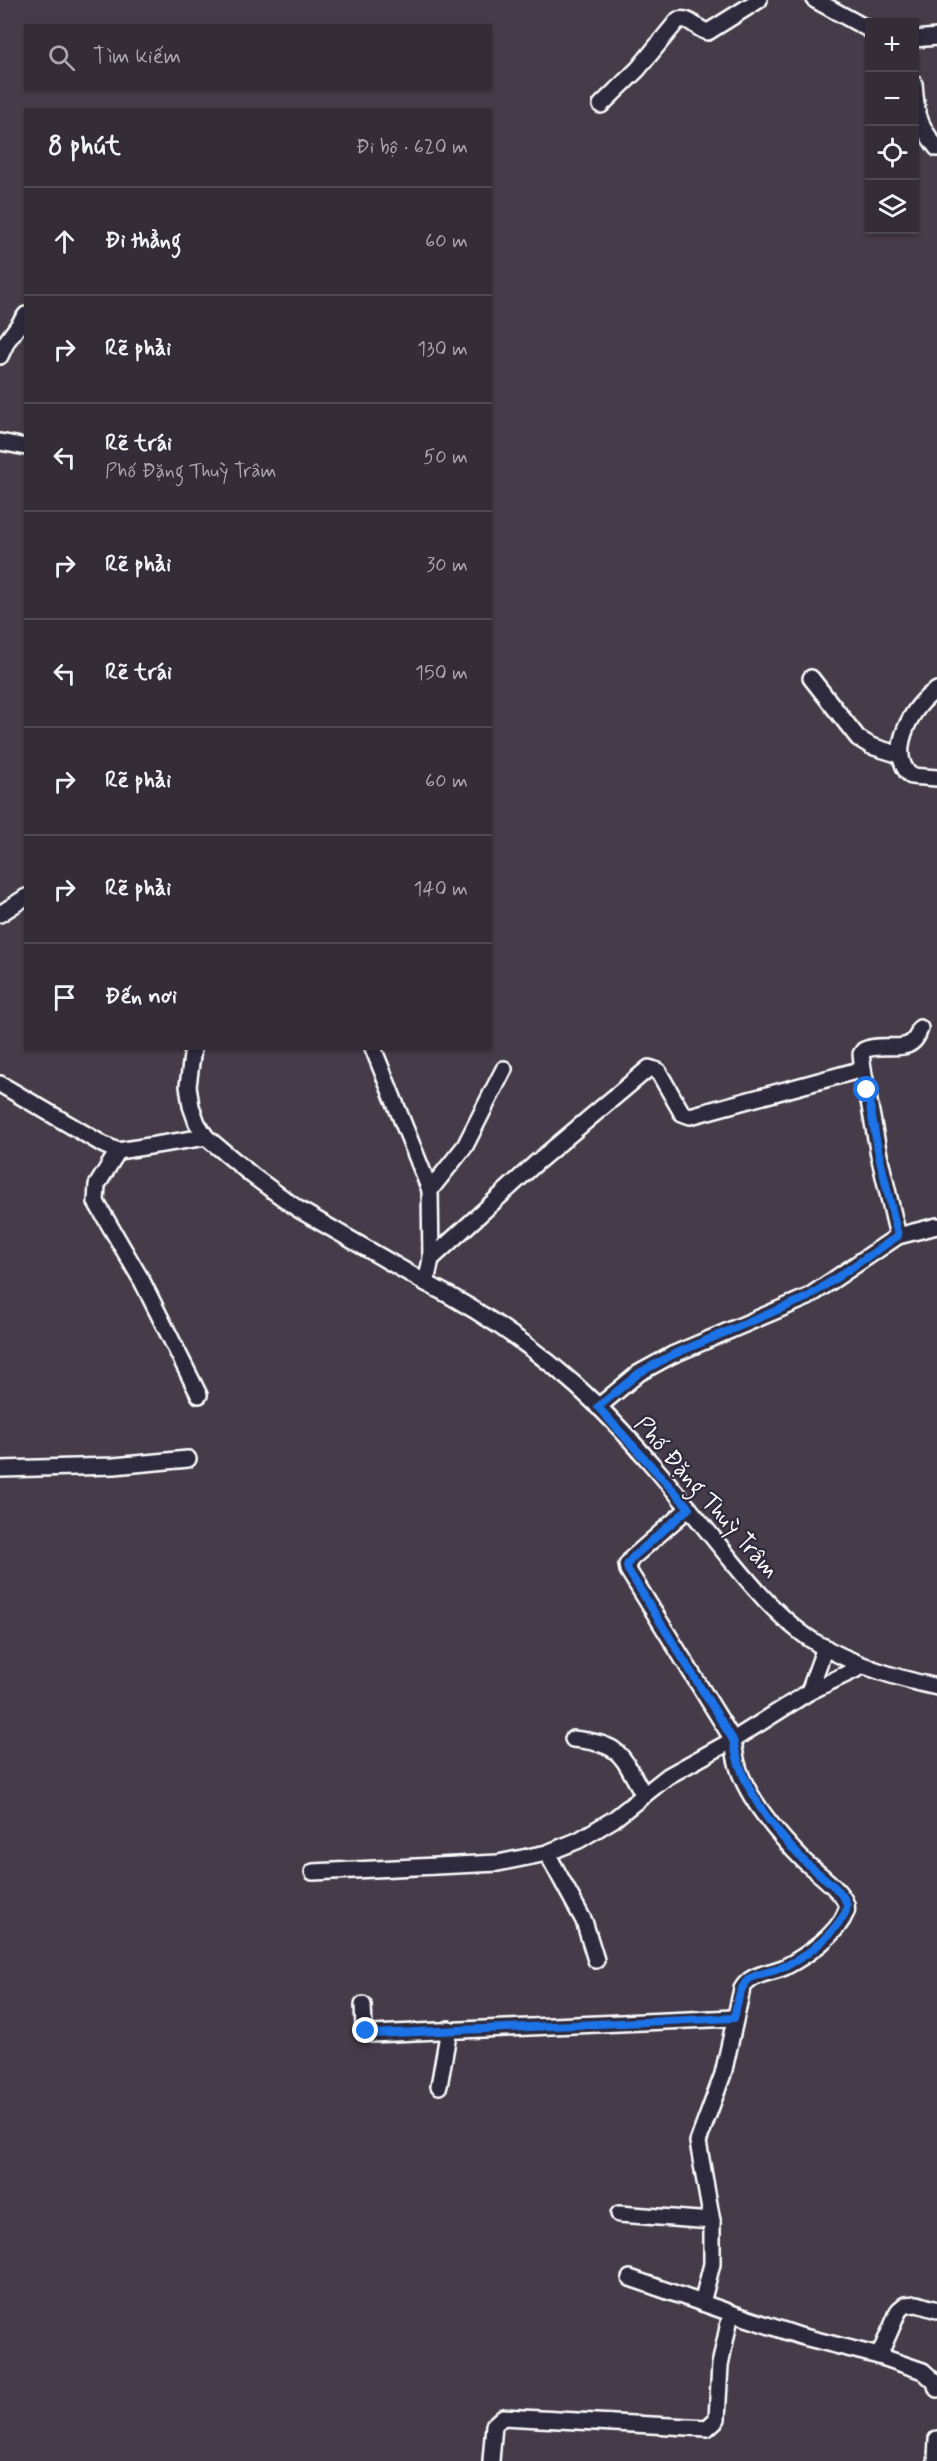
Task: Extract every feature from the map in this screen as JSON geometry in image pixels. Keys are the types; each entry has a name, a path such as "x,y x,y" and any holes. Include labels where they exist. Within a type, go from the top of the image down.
{"street":[{"path":"601,105 645,61 678,20 688,20 704,32 708,32 759,0"},
{"path":"815,0 865,27"},
{"path":"919,39 937,37"},
{"path":"919,120 937,148"},
{"path":"0,356 7,341 24,318"},
{"path":"0,442 24,447"},
{"path":"811,678 858,738 871,746 900,755"},
{"path":"937,690 922,700 911,715 900,755 902,765 911,776 937,778"},
{"path":"0,914 24,898"},
{"path":"898,1236 879,1155 861,1054 864,1050 910,1045 917,1040 920,1028"},
{"path":"0,1084 118,1151 206,1137 194,1115 188,1086 193,1050"},
{"path":"374,1050 430,1190 431,1259 426,1283"},
{"path":"431,1259 536,1163 646,1069 655,1068 658,1071 682,1113 690,1116 863,1069"},
{"path":"430,1190 465,1146 504,1069"},
{"name":"Phố Đặng Thuỳ Trâm","path":"206,1137 298,1209 458,1300 522,1342 598,1407 689,1508 763,1596 794,1625 825,1647 863,1666 904,1680 937,1687"},
{"path":"118,1151 97,1185 96,1202 142,1281 199,1395"},
{"path":"598,1407 639,1373 672,1355 808,1297 898,1236 937,1226"},
{"path":"0,1469 114,1466 188,1459"},
{"path":"689,1508 632,1558 627,1565 628,1570 733,1740 737,1763 752,1795 781,1835 804,1861 841,1894 847,1906 846,1912 835,1928 809,1952 786,1966 756,1976 746,1982 742,1989 723,2074 698,2142 712,2221 712,2264 702,2303"},
{"path":"809,1692 825,1647"},
{"path":"313,1872 498,1863 547,1853 579,1840 614,1819 668,1776 733,1740 809,1692 863,1666"},
{"path":"573,1739 597,1742 615,1750 644,1795"},
{"path":"547,1853 584,1922 596,1960"},
{"path":"363,2005 364,2027 371,2034 734,2018"},
{"path":"439,2086 449,2029"},
{"path":"619,2214 712,2221"},
{"path":"630,2278 801,2336 879,2356 923,2371 935,2382 937,2389"},
{"path":"879,2356 899,2310 904,2305 917,2304 937,2310"},
{"path":"491,2461 495,2426 503,2418 707,2428 713,2425 717,2419 720,2365 731,2313"},
{"path":"936,2461 937,2439"}],"route":[{"path":"366,2031 371,2034 734,2018 742,1989 750,1978 778,1970 809,1952 827,1937 846,1912 847,1906 841,1894 804,1861 781,1835 752,1795 737,1763 733,1740 628,1570 629,1561 689,1508 598,1407 639,1373 672,1355 808,1297 898,1236 867,1090"}]}
